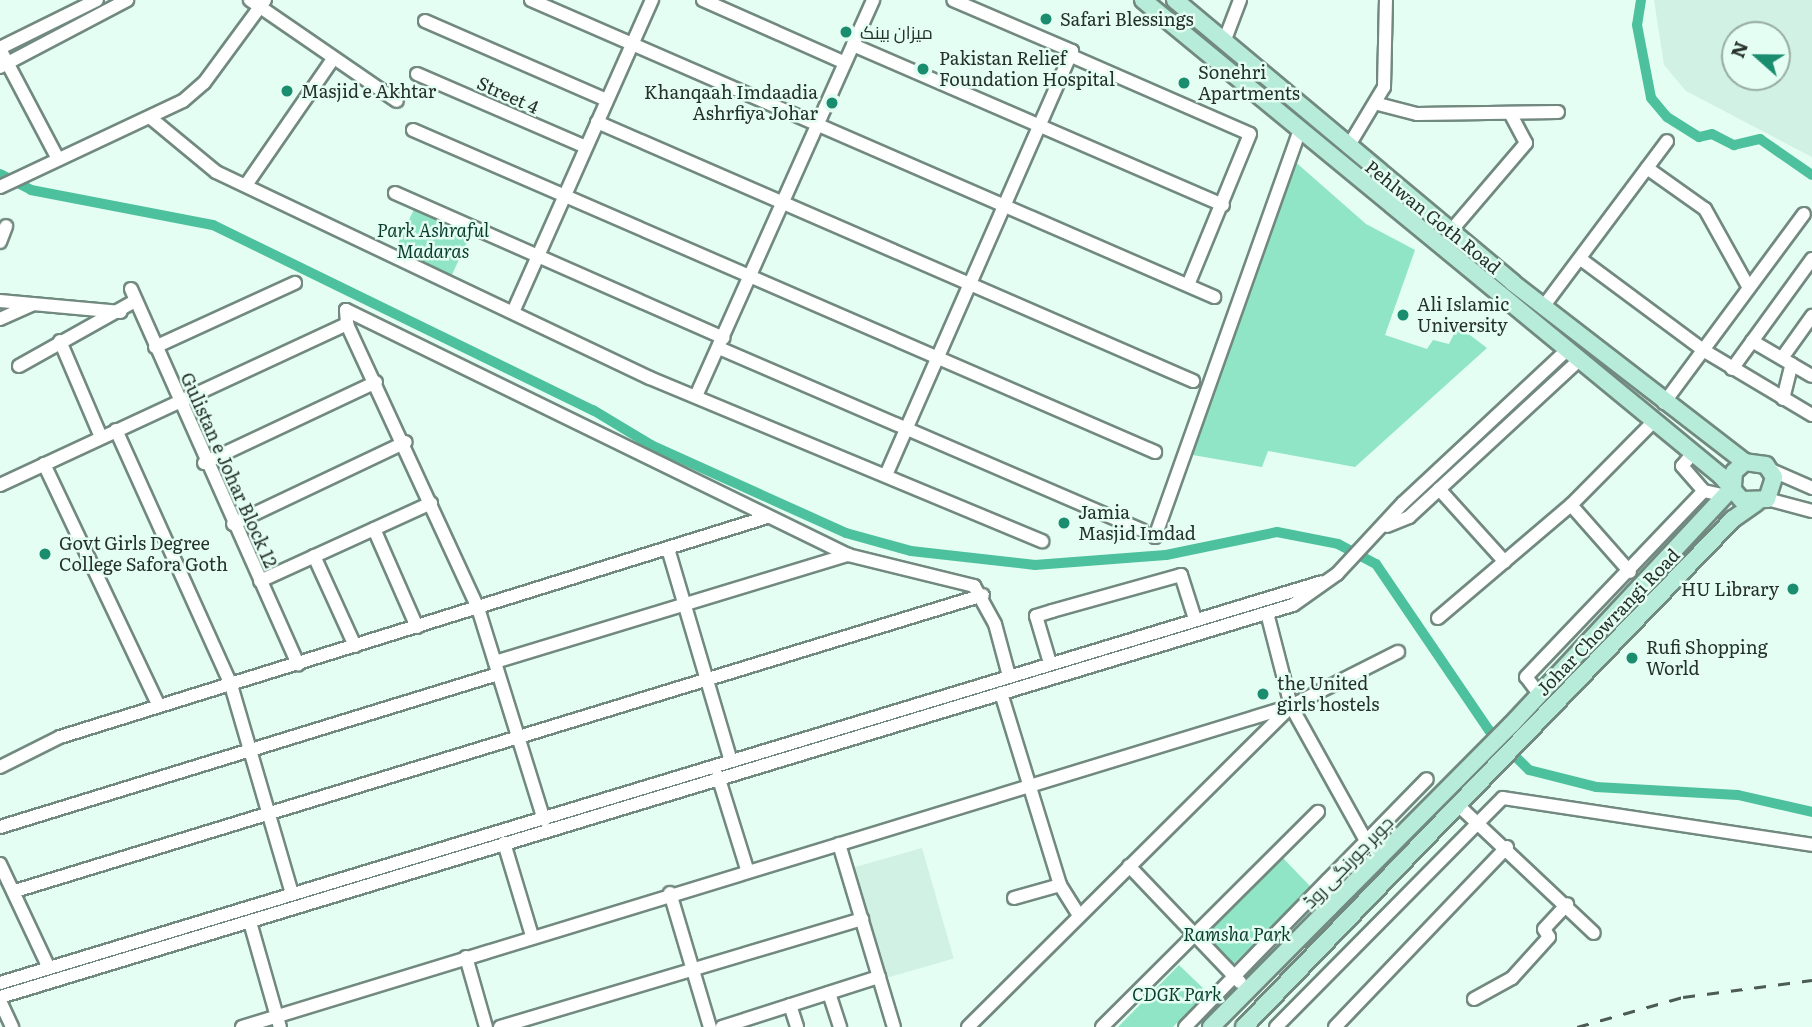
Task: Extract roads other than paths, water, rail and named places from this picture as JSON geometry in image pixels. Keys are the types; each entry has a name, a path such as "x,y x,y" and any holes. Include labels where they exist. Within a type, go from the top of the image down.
{"main road":[{"name":"Pehlwan Goth Road","path":"1143,0 1299,133 1693,453 1729,491"},
{"name":"Pehlwan Goth Road","path":"1175,0 1503,275 1664,403 1745,462"},
{"path":"1492,288 1503,275"},
{"path":"1745,462 1771,470 1775,485 1762,501 1742,500 1729,491 1734,472 1745,462"},
{"name":"Johar Chowrangi Road","path":"1477,758 1729,491"},
{"name":"Johar Chowrangi Road","path":"1459,806 1733,519 1762,501"},
{"name":"جوہر چورنگی روڈ","path":"1215,1026 1477,758"},
{"path":"1244,1027 1459,806"}],"street":[{"path":"57,157 3,66 0,49 97,0"},
{"path":"3,66 127,0"},
{"path":"531,0 1214,297"},
{"path":"513,313 652,0"},
{"path":"703,0 845,63"},
{"path":"886,475 1072,51 953,0"},
{"path":"1224,41 1241,0"},
{"path":"1348,147 1378,104 1389,60 1386,0"},
{"path":"696,396 853,45 870,1"},
{"path":"0,187 57,157 152,119 204,83 258,2 333,60 397,101"},
{"path":"425,21 607,100"},
{"path":"853,45 1223,205"},
{"path":"1069,55 1250,134 1188,285"},
{"path":"246,185 333,60"},
{"name":"Street 4","path":"416,74 586,147"},
{"path":"1378,104 1409,113 1558,112"},
{"path":"1450,232 1527,140 1510,113"},
{"path":"152,119 193,158 513,313 696,396 1042,541"},
{"path":"597,122 970,281 1193,381"},
{"path":"413,130 1155,452"},
{"path":"1155,537 1299,133"},
{"path":"1543,307 1582,260 1667,141"},
{"path":"1647,168 1704,209 1749,288"},
{"path":"395,193 539,254 904,432 1141,530"},
{"path":"1664,403 1804,214"},
{"path":"0,242 6,226"},
{"path":"1732,369 1812,259"},
{"path":"1582,260 1703,350 1812,415"},
{"path":"155,347 295,283"},
{"name":"Gulistan e Johar Block 12","path":"120,312 133,295 204,463 298,664"},
{"path":"0,301 120,312"},
{"path":"0,319 32,305"},
{"path":"547,830 478,608 406,442 347,324 346,310 848,555 974,586 984,595 1009,676"},
{"path":"19,366 60,341 120,312"},
{"path":"1783,399 1787,361 1812,316"},
{"path":"0,485 347,324"},
{"path":"60,341 101,437"},
{"path":"1752,341 1812,376"},
{"path":"1386,526 1409,516 1440,489 1573,355"},
{"path":"0,983 543,816 732,761 789,749 1001,693 1267,612 1333,577 1386,526 1403,503 1573,355"},
{"path":"204,463 376,382"},
{"path":"1438,618 1571,505 1654,421"},
{"path":"116,430 230,685 252,750 292,893"},
{"path":"233,524 406,442"},
{"path":"1693,453 1682,466 1704,491"},
{"path":"44,464 159,706"},
{"path":"1771,470 1812,488"},
{"path":"1440,489 1505,562"},
{"path":"1539,694 1526,677 1630,572 1704,491 1729,491"},
{"path":"1762,501 1812,512"},
{"path":"260,582 431,503"},
{"path":"1571,505 1630,572"},
{"path":"0,767 60,737 669,552 766,517"},
{"path":"374,529 417,627"},
{"path":"669,552 732,761"},
{"path":"0,827 252,750 683,604 848,555"},
{"path":"314,556 355,646"},
{"path":"1050,663 1036,616 1052,611 1181,575 1195,619"},
{"path":"12,1027 0,999 718,776 789,749 1009,676 1333,577"},
{"path":"8,885 268,812 984,595"},
{"path":"1267,612 1291,706 1366,841 1384,851"},
{"path":"242,1027 279,1021 466,957 747,869 839,844 1291,706 1398,652"},
{"path":"1001,693 1060,885 1079,916"},
{"path":"968,1027 1291,706"},
{"path":"718,776 747,869"},
{"path":"1185,1027 1427,779"},
{"path":"1276,1027 1492,803 1509,798 1812,845"},
{"path":"1459,806 1507,847 1594,933"},
{"path":"1102,1027 1318,812"},
{"path":"504,843 532,936"},
{"path":"839,844 894,1027"},
{"path":"1335,1027 1507,847"},
{"path":"0,863 49,968"},
{"path":"1129,866 1250,993"},
{"path":"340,879 344,893"},
{"path":"1328,880 1331,908"},
{"path":"1014,898 1060,885"},
{"path":"670,893 710,1027"},
{"path":"1474,999 1512,978 1549,937 1544,929 1567,904"},
{"path":"500,1027 862,919"},
{"path":"250,922 279,1021"},
{"path":"466,957 486,1027"},
{"path":"722,1027 751,1023 790,1005 880,977"},
{"path":"829,993 840,1027"},
{"path":"790,1005 797,1027"}],"waterway":[{"path":"1641,0 1637,25 1651,98 1667,117 1699,137 1712,134 1734,145 1760,139 1812,175"},
{"path":"0,174 31,190 213,225 593,410 651,445 846,533 911,551 1035,565 1166,555 1277,532 1338,544 1376,564 1489,730 1529,770 1596,787 1738,795 1812,812"}],"railway":[{"path":"1577,1027 1683,997 1812,980"}],"place":[{"name":"Safari Blessings","path":"1046,19"},
{"name":"میزان بینک","path":"846,32"},
{"name":"Pakistan Relief Foundation Hospital","path":"923,69"},
{"name":"Sonehri Apartments","path":"1184,83"},
{"name":"Masjid e Akhtar","path":"287,91"},
{"name":"Khanqaah Imdaadia Ashrfiya Johar","path":"832,103"},
{"name":"Ali Islamic University","path":"1403,315"},
{"name":"Jamia Masjid Imdad","path":"1064,523"},
{"name":"Govt Girls Degree College Safora Goth","path":"45,554"},
{"name":"HU Library","path":"1793,589"},
{"name":"Rufi Shopping World","path":"1632,658"},
{"name":"the United girls hostels","path":"1263,694"}],"park label":[{"name":"Park Ashraful Madaras","path":"433,241"},
{"name":"Ramsha Park","path":"1237,934"},
{"name":"CDGK Park","path":"1177,994"}]}
